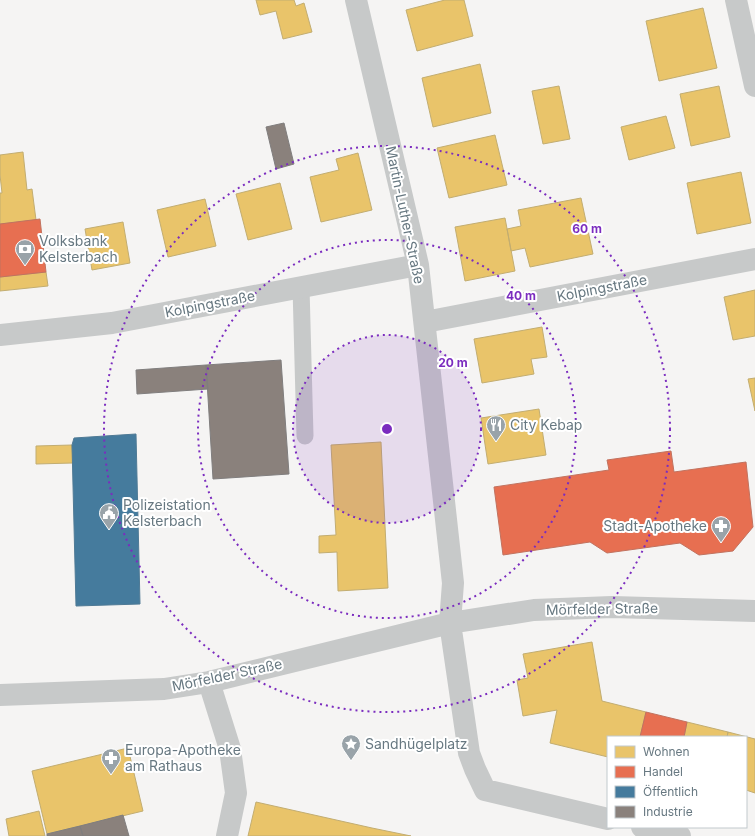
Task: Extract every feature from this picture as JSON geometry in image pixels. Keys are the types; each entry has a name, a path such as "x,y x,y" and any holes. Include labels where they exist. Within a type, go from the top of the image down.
{"street":[{"name":"Martin-Luther-Straße","path":"356,0 418,265 453,583 450,623"},
{"path":"736,0 755,86"},
{"name":"Kolpingstraße","path":"425,322 755,259"},
{"name":"Kolpingstraße","path":"0,335 112,323 418,265"},
{"name":"Mörfelder Straße","path":"0,695 164,689 209,682 450,623 534,610 612,607 755,611"},
{"path":"450,623 469,753 474,769 486,790 607,819"},
{"path":"209,682 230,749 236,793 227,836"},
{"path":"646,828 680,836"}],"lane":[{"path":"301,287 305,436"}],"building: Wohnen":[{"path":"256,0 294,0 296,6 304,3 312,32 283,39 276,11 260,15"},
{"path":"445,0 464,0 473,36 417,51 406,10"},
{"path":"703,8 717,68 659,81 646,21"},
{"path":"480,64 491,113 433,127 422,78"},
{"path":"559,86 570,139 543,144 532,91"},
{"path":"719,86 730,137 691,146 680,94"},
{"path":"666,116 675,148 629,160 621,127"},
{"path":"495,135 507,185 449,198 437,148"},
{"path":"23,152 27,190 32,189 36,220 0,224 0,193 2,193 0,155"},
{"path":"358,153 372,210 321,222 310,177 339,170 336,159"},
{"path":"741,172 751,223 697,234 687,183"},
{"path":"280,183 292,229 248,240 236,194"},
{"path":"581,198 593,254 530,267 525,248 511,251 507,229 521,226 518,210"},
{"path":"205,199 216,246 168,257 157,210"},
{"path":"505,218 515,271 465,281 455,227"},
{"path":"123,222 130,263 92,270 85,229"},
{"path":"46,272 48,286 0,291 0,277"},
{"path":"755,290 755,336 733,340 724,297"},
{"path":"542,327 547,357 531,359 534,374 482,383 474,339"},
{"path":"755,378 755,411 748,379"},
{"path":"539,409 546,455 488,464 481,418"},
{"path":"381,442 388,588 338,591 337,552 319,553 319,536 336,535 331,445"},
{"path":"72,445 73,463 36,464 36,446"},
{"path":"592,642 602,701 646,712 640,736 607,736 607,757 550,743 557,710 523,716 517,680 528,678 523,654"},
{"path":"687,722 728,732 727,736 684,736"},
{"path":"728,732 743,736 727,736"},
{"path":"747,737 755,739 755,793 747,790"},
{"path":"128,748 143,811 47,834 32,771"},
{"path":"256,802 372,828 411,836 248,836"},
{"path":"39,811 45,836 9,836 6,819"}],"building: Handel":[{"path":"40,219 46,272 0,277 0,224"},
{"path":"671,451 674,472 746,462 753,527 733,551 699,555 680,543 607,553 590,542 503,555 494,487 609,470 607,460"},
{"path":"646,712 687,722 684,736 640,736"}],"building: Öffentlich":[{"path":"136,434 140,604 76,606 72,445 74,438"}],"building: Industrie":[{"path":"284,123 294,164 276,169 266,127"},
{"path":"281,360 289,474 213,479 206,365"},
{"path":"206,365 208,389 137,394 136,370"},
{"path":"123,815 129,836 83,836 80,826"},
{"path":"80,826 83,836 47,836 47,834"}],"place":[{"name":"Volksbank Kelsterbach","path":"25,266"},
{"name":"City Kebap","path":"496,442"},
{"name":"Polizeistation Kelsterbach","path":"109,530"},
{"name":"Stadt-Apotheke","path":"721,543"},
{"name":"Sandhügelplatz","path":"351,761"},
{"name":"Europa-Apotheke am Rathaus","path":"111,775"}]}
